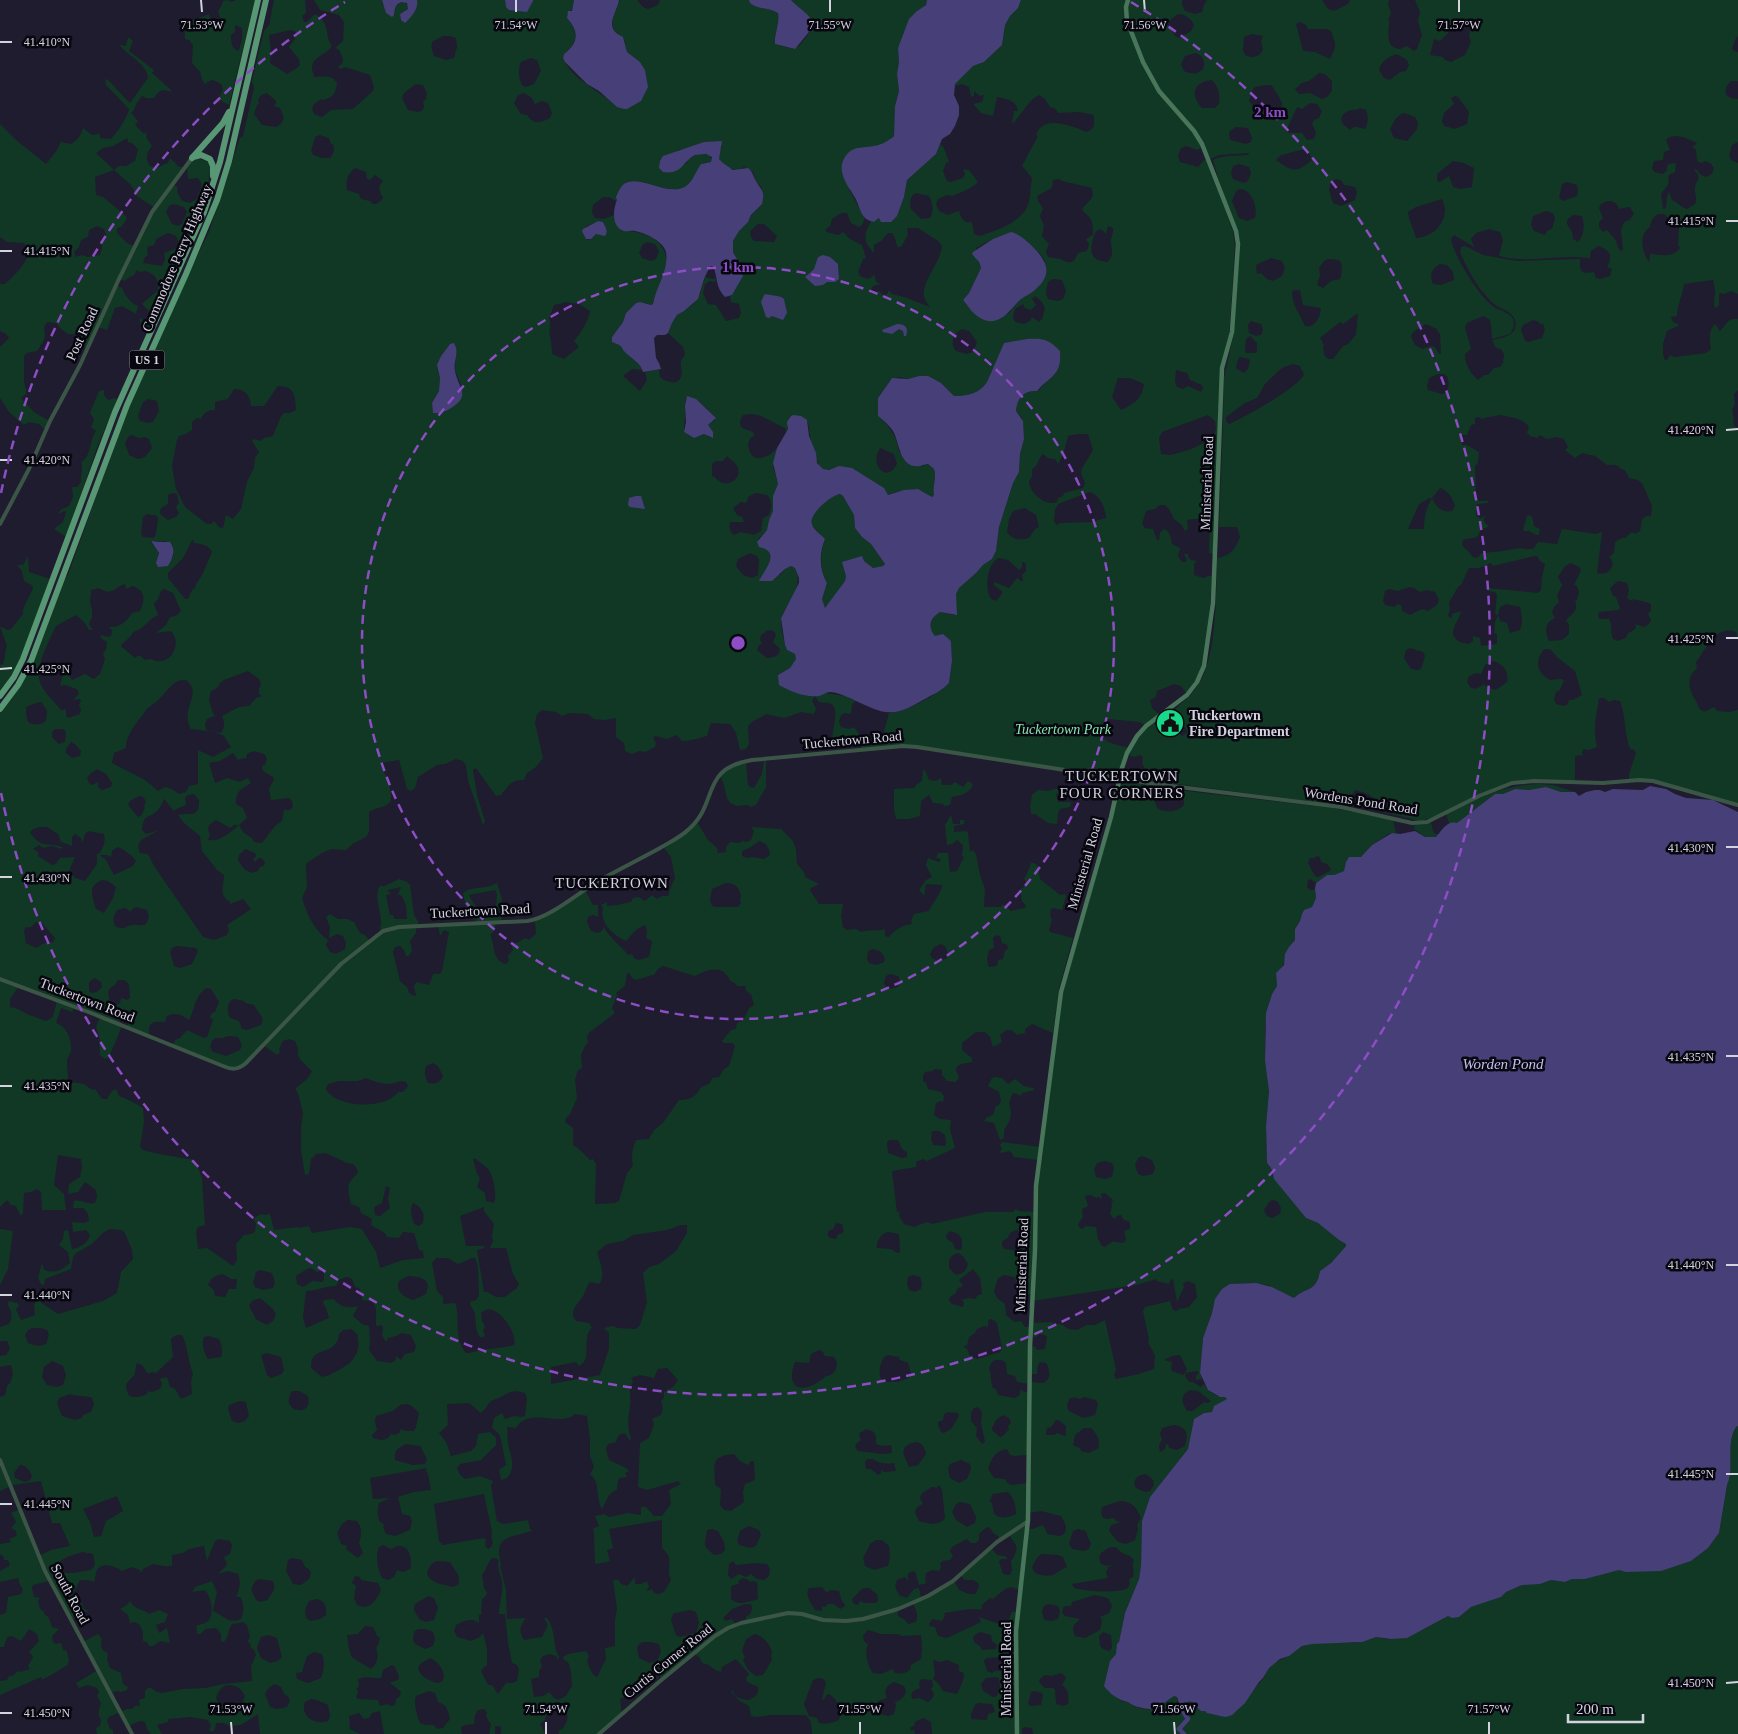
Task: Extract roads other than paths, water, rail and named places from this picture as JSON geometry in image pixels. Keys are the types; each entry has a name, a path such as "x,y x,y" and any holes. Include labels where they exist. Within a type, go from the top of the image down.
{"highway":[{"name":"Commodore Perry Highway","path":"1,695 8,687 23,659 114,412 199,226 212,185 233,103 256,0"},
{"name":"Commodore Perry Highway","path":"0,709 24,676 33,656 127,405 212,215 229,161 266,0"},
{"path":"192,158 223,122 233,103"},
{"path":"192,158 205,156 212,162 212,185"},
{"path":"8,687 8,690 14,691"},
{"path":"1,695 9,694 6,701"}],"main road":[{"name":"Ministerial Road","path":"1017,1734 1017,1620 1028,1522 1030,1351 1035,1250 1035,1200 1044,1114 1063,980 1098,864 1124,760 1134,739 1146,726 1189,693 1199,679 1206,657 1213,603 1222,368 1232,332 1238,244 1233,222 1202,144 1194,131 1160,93 1143,62 1127,20 1126,6 1128,0"}],"street":[{"name":"Post Road","path":"0,524 29,469 50,421 80,365 152,212 192,158"},
{"name":"Tuckertown Road","path":"0,979 223,1066 236,1069 246,1063 334,970 383,931 399,927 526,921 542,917 685,832 700,816 718,777 725,769 733,765 752,760 917,746 1119,778"},
{"name":"Wordens Pond Road","path":"1119,778 1207,792 1341,808 1417,823 1430,820 1496,788 1512,783 1527,782 1607,783 1639,780 1653,781 1738,805"},
{"name":"South Road","path":"0,1460 46,1573 132,1734"},
{"name":"Curtis Corner Road","path":"599,1734 659,1682 715,1636 728,1628 741,1623 788,1613 802,1614 823,1620 846,1621 863,1619 898,1609 928,1596 953,1581 997,1542 1028,1522"}],"water":[{"path":"382,0 417,0 417,7 405,23 401,20 400,14 408,9 407,3 401,2 398,4 392,17 386,13"},
{"path":"505,0 533,1 527,12 509,10 506,7"},
{"path":"574,0 619,0 612,25 614,30 623,37 627,52 640,62 645,70 648,87 641,101 627,109 617,107 599,91 587,84 563,58 576,37 574,28 567,18 568,11 572,11"},
{"path":"749,0 791,0 810,17 816,30 809,32 795,49 775,44 778,13 753,5"},
{"path":"927,0 1021,0 1018,8 1005,25 1002,45 984,62 973,66 955,84 954,95 959,106 959,115 955,126 950,134 942,139 936,154 907,180 904,197 897,216 891,222 881,222 879,218 874,222 863,215 848,187 842,172 843,162 846,155 852,150 881,144 894,136 895,106 899,91 897,74 899,62 898,48 909,19 926,5"},
{"path":"722,141 719,159 733,170 748,168 763,194 762,204 751,215 748,222 733,241 733,252 741,266 743,276 732,295 725,297 718,286 715,270 713,266 710,266 698,299 677,315 668,333 657,335 654,338 656,358 661,369 643,372 621,346 612,342 612,337 623,322 626,313 636,303 653,304 666,266 666,252 661,244 653,238 635,231 624,231 617,226 614,217 616,197 623,185 630,181 672,189 686,186 693,179 701,164 711,162 712,157 706,154 695,155 678,170 663,172 659,168 663,156 704,142"},
{"path":"598,221 603,222 606,227 607,232 605,236 596,234 591,239 586,239 582,231 583,229"},
{"path":"1011,232 1023,238 1042,257 1046,268 1045,278 1036,289 1020,300 1004,317 988,321 971,311 963,300 969,293 981,268 979,262 972,254 993,239"},
{"path":"823,255 830,257 838,264 839,279 835,282 827,282 823,285 815,286 805,277 814,269 818,257"},
{"path":"766,294 784,299 787,313 783,320 772,316 766,317 761,302"},
{"path":"897,324 906,327 906,336 899,329 892,334 882,330"},
{"path":"1027,339 1045,340 1060,351 1059,366 1054,374 1037,391 1025,393 1018,402 1016,411 1023,421 1024,439 1020,454 1019,472 1013,483 999,527 996,551 992,559 959,588 956,594 957,615 940,612 932,620 930,626 935,636 943,634 951,641 952,661 949,683 940,691 912,706 895,712 880,711 835,693 829,692 819,696 809,696 793,692 779,685 778,675 790,668 796,659 795,654 787,650 785,645 781,618 799,583 799,578 795,568 791,566 772,581 759,581 770,562 770,557 766,549 759,547 757,542 767,530 773,511 773,496 778,484 773,463 777,448 788,429 787,422 793,415 801,416 807,420 809,436 816,453 817,463 823,469 829,470 839,466 852,468 884,488 888,495 904,490 918,489 932,497 934,495 934,469 928,464 913,466 904,459 893,431 878,416 878,398 892,378 908,379 919,376 928,376 941,383 954,396 972,394 987,382 1004,343","holes":["840,494 854,515 855,528 871,544 885,564 873,568 864,561 862,556 842,562 846,576 845,581 825,608 822,599 827,583 822,572 821,561 825,539 814,528 812,520 813,516 826,502 836,495"]},
{"path":"454,343 456,346 455,371 462,391 461,399 445,412 433,413 432,403 439,391 440,378 437,365 450,344"},
{"path":"687,396 696,399 716,418 708,425 713,432 713,438 704,434 694,438 684,432"},
{"path":"641,496 645,509 628,505 629,498"},
{"path":"151,541 170,542 173,554 168,566 158,567 156,563 159,553"},
{"name":"Worden Pond","path":"1650,786 1666,789 1686,798 1713,800 1738,812 1738,1426 1731,1441 1730,1471 1719,1533 1708,1548 1691,1561 1661,1571 1626,1572 1619,1570 1585,1579 1572,1579 1565,1582 1551,1580 1540,1584 1522,1585 1506,1592 1501,1597 1471,1607 1459,1617 1452,1618 1448,1616 1407,1638 1391,1639 1376,1637 1362,1642 1302,1646 1269,1668 1245,1703 1232,1715 1226,1717 1201,1711 1190,1701 1183,1705 1182,1712 1177,1697 1174,1696 1154,1710 1137,1707 1111,1694 1104,1686 1110,1661 1116,1654 1125,1613 1139,1579 1142,1521 1150,1497 1188,1449 1194,1419 1204,1413 1212,1412 1214,1406 1227,1399 1208,1390 1200,1373 1203,1338 1215,1299 1222,1289 1230,1284 1256,1283 1272,1287 1294,1298 1316,1283 1320,1271 1331,1263 1346,1246 1346,1244 1318,1223 1306,1218 1274,1179 1271,1168 1267,1163 1266,1126 1269,1091 1265,1061 1266,1013 1272,994 1277,986 1276,973 1284,965 1285,954 1295,940 1295,929 1304,910 1312,907 1316,898 1316,883 1327,875 1334,875 1344,871 1349,857 1361,857 1372,845 1392,833 1400,834 1415,831 1425,837 1436,837 1448,824 1457,823 1495,794 1503,794 1515,789 1529,790 1546,787 1561,792 1575,792 1579,796 1595,790 1605,792 1613,789 1643,790"}],"waterway":[{"path":"1181,1708 1188,1719 1179,1729 1184,1734"}],"place":[{"name":"Tuckertown Fire Department","path":"1170,723"}],"district":[{"name":"TUCKERTOWN FOUR CORNERS","path":"1122,784"},
{"name":"TUCKERTOWN","path":"612,883"}],"park label":[{"name":"Tuckertown Park","path":"1063,729"}]}
